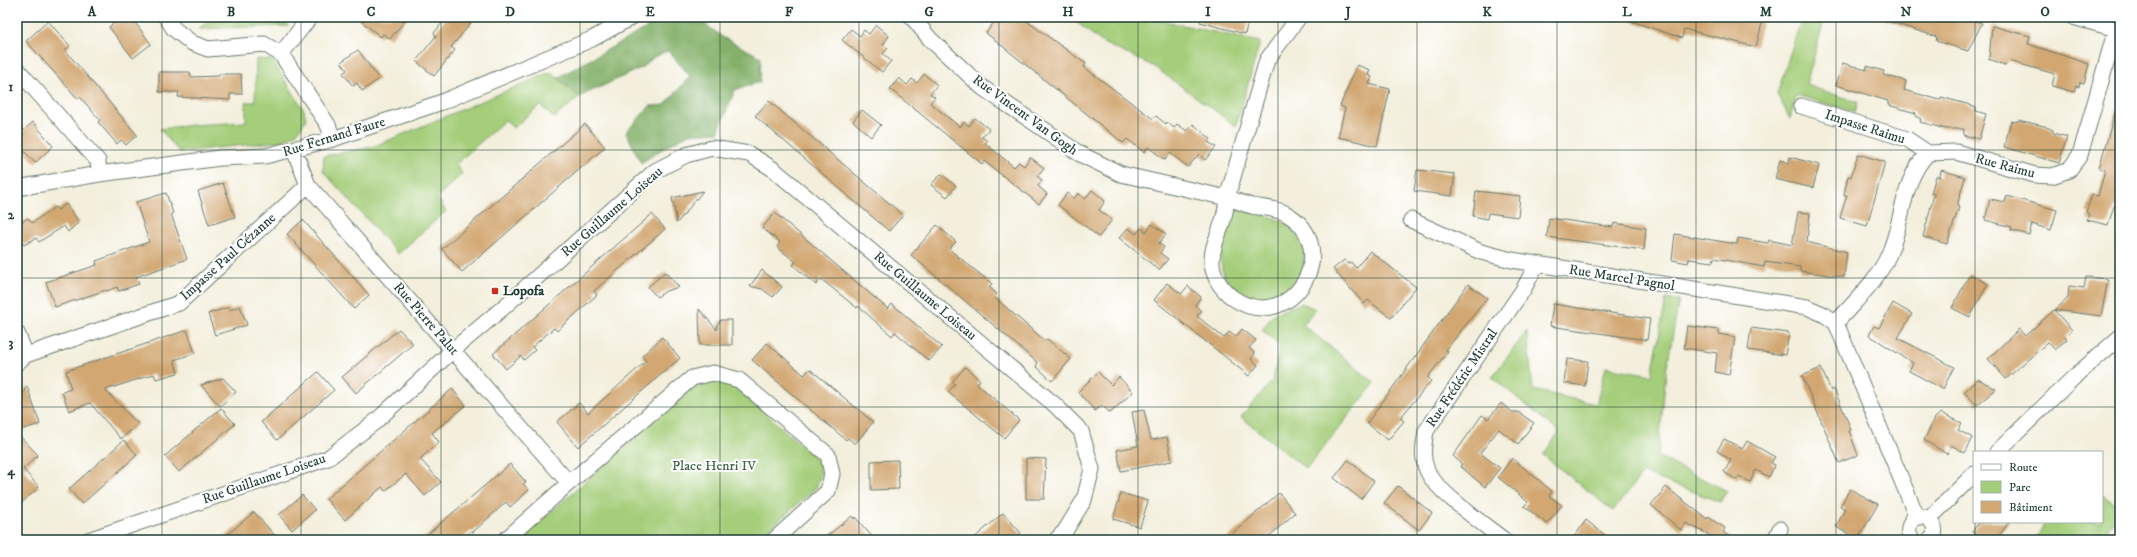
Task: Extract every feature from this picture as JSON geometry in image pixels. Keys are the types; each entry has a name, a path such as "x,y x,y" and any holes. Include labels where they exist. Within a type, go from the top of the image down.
{"street":[{"path":"166,17 174,29 192,43 208,49 264,44 281,54 328,125 333,139"},
{"path":"281,54 310,17"},
{"name":"Rue Fernand Faure","path":"17,188 100,174 236,156 265,156 294,150 333,139 442,102 592,39 632,17"},
{"name":"Rue Vincent Van Gogh","path":"912,17 930,39 983,88 1080,154 1121,174 1226,198 1285,213 1298,224 1308,238 1312,254 1310,272 1303,287 1289,300 1275,306 1258,308 1241,303 1227,293 1217,280 1212,263 1213,246 1224,217 1226,198 1267,60 1299,17"},
{"path":"2073,17 2118,29"},
{"name":"Rue Raimu","path":"1928,153 1939,151 1956,152 2035,175 2052,176 2070,170 2080,155 2118,29"},
{"path":"17,69 98,161 100,174"},
{"name":"Impasse Raimu","path":"1801,106 1906,140 1928,153"},
{"name":"Rue Guillaume Loiseau","path":"88,540 328,458 375,422 453,350 510,302 655,171 686,155 712,148 749,154 773,169 1056,405 1081,431 1092,469 1084,500 1065,531 1056,540"},
{"name":"Rue Pierre Palut","path":"294,150 308,185 569,483"},
{"path":"1928,153 1917,164 1889,254 1875,277 1836,324 1923,518 1936,529 1934,536 1930,540"},
{"name":"Impasse Paul Cézanne","path":"17,333 22,359 179,303 308,185"},
{"name":"Rue Marcel Pagnol","path":"1411,220 1481,252 1537,264 1807,307 1825,315 1836,324"},
{"name":"Rue Frédéric Mistral","path":"1504,540 1441,489 1427,471 1423,453 1426,431 1523,290 1537,264"},
{"path":"1998,451 2071,380 2120,337"},
{"path":"505,540 692,378 713,372 739,380 828,455 832,474 828,491 774,540"},
{"path":"1912,540 1909,536 1908,526 1912,520 1923,518 1973,475"}],"green space":[{"path":"215,17 282,17 288,26 198,29"},
{"path":"666,17 695,17 724,38 761,57 760,82 735,90 718,132 689,134 670,144 641,163 626,132 650,106 665,105 690,76 668,51 654,57 641,68 579,97 557,78"},
{"path":"1070,17 1160,17 1164,21 1260,42 1236,126 1153,66 1103,43"},
{"path":"1802,17 1825,17 1806,85 1858,102 1855,112 1796,95 1790,119 1777,94"},
{"path":"256,59 272,60 304,110 306,120 296,134 282,141 179,152 160,129 191,125 246,122 246,102 255,102"},
{"path":"551,72 579,97 554,118 540,105 513,128 505,120 456,164 462,174 437,197 446,211 398,254 323,171 324,156 375,146"},
{"path":"1235,209 1276,219 1288,225 1295,232 1300,241 1304,260 1300,278 1287,294 1278,299 1268,302 1248,298 1232,287 1226,278 1222,269 1221,255 1226,232"},
{"path":"1666,299 1679,300 1666,372 1658,457 1727,491 1720,502 1643,473 1613,511 1543,455 1559,432 1492,377 1527,331 1533,390 1596,404 1606,367 1652,375"},
{"path":"1302,303 1315,309 1303,325 1375,383 1306,469 1241,417 1273,380 1280,345 1262,330 1273,314"},
{"name":"Place Henri IV","path":"712,377 731,383 819,461 821,474 816,488 757,540 519,540 698,382"},
{"path":"2103,496 2120,507 2120,511 2100,540 2034,540 2045,523 2103,523"}],"building":[{"path":"122,17 131,17 151,44 133,58 109,27"},
{"path":"356,17 408,17 390,39 383,34 381,37"},
{"path":"447,17 476,17 451,47 455,50 434,76 416,61 436,36 434,33"},
{"path":"998,17 1021,17 1086,64 1084,67 1153,119 1156,116 1174,128 1177,124 1187,131 1193,124 1211,139 1208,142 1216,147 1205,160 1199,154 1188,167 1170,153 1165,160 1148,147 1144,152 1127,139 1123,143 986,33"},
{"path":"1200,17 1249,17 1245,34 1200,22"},
{"path":"1628,17 1755,17 1763,19 1756,47 1684,29 1682,38 1628,20"},
{"path":"1886,17 1960,17 1982,23 1968,51 1936,41 1937,37 1885,20"},
{"path":"48,21 70,46 65,50 137,135 126,145 121,140 117,144 98,122 100,120 80,97 78,99 26,41"},
{"path":"876,25 889,36 883,45 888,48 883,54 891,61 882,72 842,40 851,29 860,36 864,30 869,34"},
{"path":"1992,26 2030,36 2028,44 2089,64 2084,83 2080,82 2079,87 2076,86 2074,92 2052,86 2055,74 2009,61 2005,65 1989,59"},
{"path":"358,50 379,79 362,91 357,83 353,86 343,73 347,70 341,62"},
{"path":"1843,63 1866,70 1867,66 1884,71 1883,75 1906,81 1904,90 1940,100 1941,97 1976,108 1976,111 1986,114 1979,139 1963,135 1964,129 1946,129 1920,122 1921,119 1915,116 1916,113 1888,105 1888,101 1836,85"},
{"path":"1357,65 1370,70 1368,75 1372,77 1369,84 1390,89 1377,146 1338,137 1345,108 1340,106"},
{"path":"159,72 190,72 191,77 219,76 219,74 241,74 242,94 230,94 230,100 178,97 179,92 159,92"},
{"path":"924,74 937,85 930,94 935,97 930,103 960,127 964,122 969,126 975,118 989,129 982,137 987,141 985,143 1014,167 1019,162 1024,166 1030,157 1044,168 1037,176 1042,180 1038,186 1047,194 1039,204 984,161 982,164 890,89 899,78 907,85 912,79 917,83"},
{"path":"769,101 903,215 889,231 755,116"},
{"path":"2116,109 2120,109 2120,198 2118,206 2114,206 2108,225 2087,220 2089,214 2086,212 2092,195 2098,196 2105,170 2099,168"},
{"path":"862,110 881,125 871,137 853,121"},
{"path":"2018,120 2044,126 2053,130 2053,133 2067,137 2059,163 2004,147 2011,121 2017,122"},
{"path":"33,122 53,146 35,163 17,143 17,136"},
{"path":"585,124 605,147 462,272 442,249"},
{"path":"1858,154 1885,162 1867,226 1840,218 1847,195 1844,195 1848,176 1851,177"},
{"path":"1790,157 1819,165 1813,188 1775,179 1780,160 1789,163"},
{"path":"1417,170 1455,174 1452,196 1414,191"},
{"path":"1941,170 1965,177 1957,206 1959,207 1947,244 1923,237 1934,194 1931,193 1936,176 1940,177"},
{"path":"941,174 956,186 947,197 931,185"},
{"path":"223,183 235,217 209,225 198,191"},
{"path":"1092,190 1105,201 1099,210 1112,220 1099,237 1058,205 1067,193 1074,199 1078,193 1085,199"},
{"path":"703,191 677,223 672,198"},
{"path":"1476,191 1520,196 1518,217 1488,213 1487,219 1473,216"},
{"path":"166,193 173,213 171,214 187,259 136,277 139,284 119,291 117,287 107,291 106,290 55,307 46,282 97,265 96,261 149,242 136,202"},
{"path":"2007,196 2057,210 2051,230 2032,224 2029,235 2011,230 2012,227 1985,220 1990,199 2005,202"},
{"path":"66,204 79,222 68,232 64,226 39,242 36,238 24,245 17,235 17,225 28,218 32,223 55,207 58,210"},
{"path":"1798,212 1810,213 1807,242 1847,252 1844,277 1800,271 1800,267 1765,262 1764,267 1714,258 1713,262 1689,259 1688,263 1672,260 1675,234 1737,244 1738,238 1768,243 1769,240 1792,245"},
{"path":"775,213 888,309 892,304 942,347 929,361 895,332 892,336 858,306 857,308 821,279 816,285 793,265 796,262 777,247 780,242 762,228"},
{"path":"652,214 665,229 594,291 597,295 557,331 554,328 532,347 535,350 524,360 521,356 506,369 493,354"},
{"path":"1549,218 1613,227 1614,223 1646,228 1644,250 1547,237"},
{"path":"303,220 369,295 354,309 287,234"},
{"path":"1152,224 1166,234 1159,243 1164,247 1160,253 1168,259 1159,270 1119,238 1128,228 1136,234 1141,228 1146,232"},
{"path":"937,225 956,242 949,249 992,284 989,287 997,294 994,297 1045,341 1047,339 1071,359 1052,381 1036,366 1038,363 911,255"},
{"path":"1370,251 1416,287 1391,318 1368,300 1364,304 1333,269 1344,260 1348,264 1351,262 1356,268"},
{"path":"762,270 782,287 773,297 762,289 750,286"},
{"path":"665,272 679,287 666,291 657,297 648,287"},
{"path":"1970,274 1988,284 1970,317 1952,308"},
{"path":"2086,277 2108,279 2101,316 2055,310 2068,298 2069,286 2084,288"},
{"path":"1167,283 1181,294 1188,286 1201,297 1195,305 1201,311 1197,316 1224,338 1229,332 1236,337 1242,329 1256,340 1249,348 1255,354 1251,359 1258,365 1249,376 1154,300"},
{"path":"1468,284 1487,298 1446,350 1448,351 1428,377 1431,381 1400,418 1404,421 1388,440 1367,423"},
{"path":"1893,303 1912,314 1898,338 1954,367 1943,389 1909,371 1913,363 1869,335 1874,326 1879,328"},
{"path":"1553,304 1650,319 1647,340 1550,326"},
{"path":"240,306 247,325 215,335 208,314 229,307 230,310"},
{"path":"699,309 717,330 717,325 721,320 732,320 732,345 700,345"},
{"path":"2054,310 2072,330 2065,337 2067,339 2055,350 2048,342 2006,379 1988,359 2019,329 2025,336"},
{"path":"1687,326 1719,330 1719,334 1735,337 1729,375 1715,372 1717,353 1684,348"},
{"path":"1751,328 1789,333 1785,355 1748,350"},
{"path":"399,329 413,344 356,393 342,377"},
{"path":"187,330 195,353 174,360 178,373 156,379 154,374 105,390 138,424 121,439 90,403 69,411 62,392 71,389 66,371"},
{"path":"662,337 680,358 578,447 557,422 579,403 588,413 646,361 642,356"},
{"path":"767,343 804,375 810,369 873,422 855,444 848,438 846,440 752,360"},
{"path":"1567,359 1588,361 1585,386 1564,383"},
{"path":"965,367 980,380 977,384 1019,420 1004,438 948,392 955,384 952,382"},
{"path":"1821,368 1831,391 1834,389 1851,430 1849,431 1858,455 1839,463 1802,376"},
{"path":"318,372 334,390 277,440 261,422"},
{"path":"1098,372 1111,385 1119,377 1133,392 1110,413 1102,405 1095,411 1078,392"},
{"path":"223,378 236,392 220,406 201,385"},
{"path":"1978,379 1996,389 1977,405 1964,392"},
{"path":"27,386 40,424 17,431 17,402"},
{"path":"452,389 466,405 432,433 439,442 420,459 441,482 425,496 406,474 385,491 382,487 345,520 326,499"},
{"path":"1501,403 1512,412 1518,412 1534,423 1518,444 1499,429 1480,453 1500,468 1485,487 1460,466 1462,464 1453,456 1482,415 1488,419"},
{"path":"221,408 235,424 179,472 165,456"},
{"path":"1144,410 1151,440 1167,437 1172,461 1121,471 1117,450 1138,446 1132,412"},
{"path":"1941,413 1962,423 1958,430 1973,438 1965,453 1951,445 1947,454 1924,440 1935,418"},
{"path":"17,433 38,455 23,469 39,487 17,507"},
{"path":"1724,439 1743,448 1747,441 1775,457 1771,463 1775,465 1769,477 1756,470 1750,482 1739,476 1737,480 1724,472 1731,460 1717,451"},
{"path":"124,440 137,455 82,504 69,489"},
{"path":"1026,458 1046,459 1044,499 1026,499"},
{"path":"1512,458 1552,491 1549,496 1562,505 1547,524 1524,506 1528,502 1498,477"},
{"path":"898,460 899,489 871,490 871,461"},
{"path":"1348,460 1374,481 1361,499 1334,478"},
{"path":"510,464 526,482 523,484 529,490 510,507 506,502 473,532 471,531 461,540 421,540"},
{"path":"1398,486 1432,513 1419,530 1384,503"},
{"path":"1666,487 1707,519 1708,517 1725,528 1723,532 1731,538 1730,540 1719,540 1686,523 1681,530 1651,505"},
{"path":"1850,489 1878,504 1858,539 1836,527 1845,509 1840,506"},
{"path":"1121,493 1148,501 1140,527 1113,519"},
{"path":"1279,493 1295,513 1265,540 1225,540"},
{"path":"302,495 315,510 292,530 279,515"},
{"path":"254,512 279,540 221,540"},
{"path":"1003,513 1021,533 1013,540 972,540"},
{"path":"852,516 854,519 855,517 875,540 822,540"},
{"path":"1586,520 1611,540 1572,540"},
{"path":"1978,523 2008,523 1996,540 1983,540 1972,532"}],"place":[{"name":"Lopofa","path":"495,291"}]}
